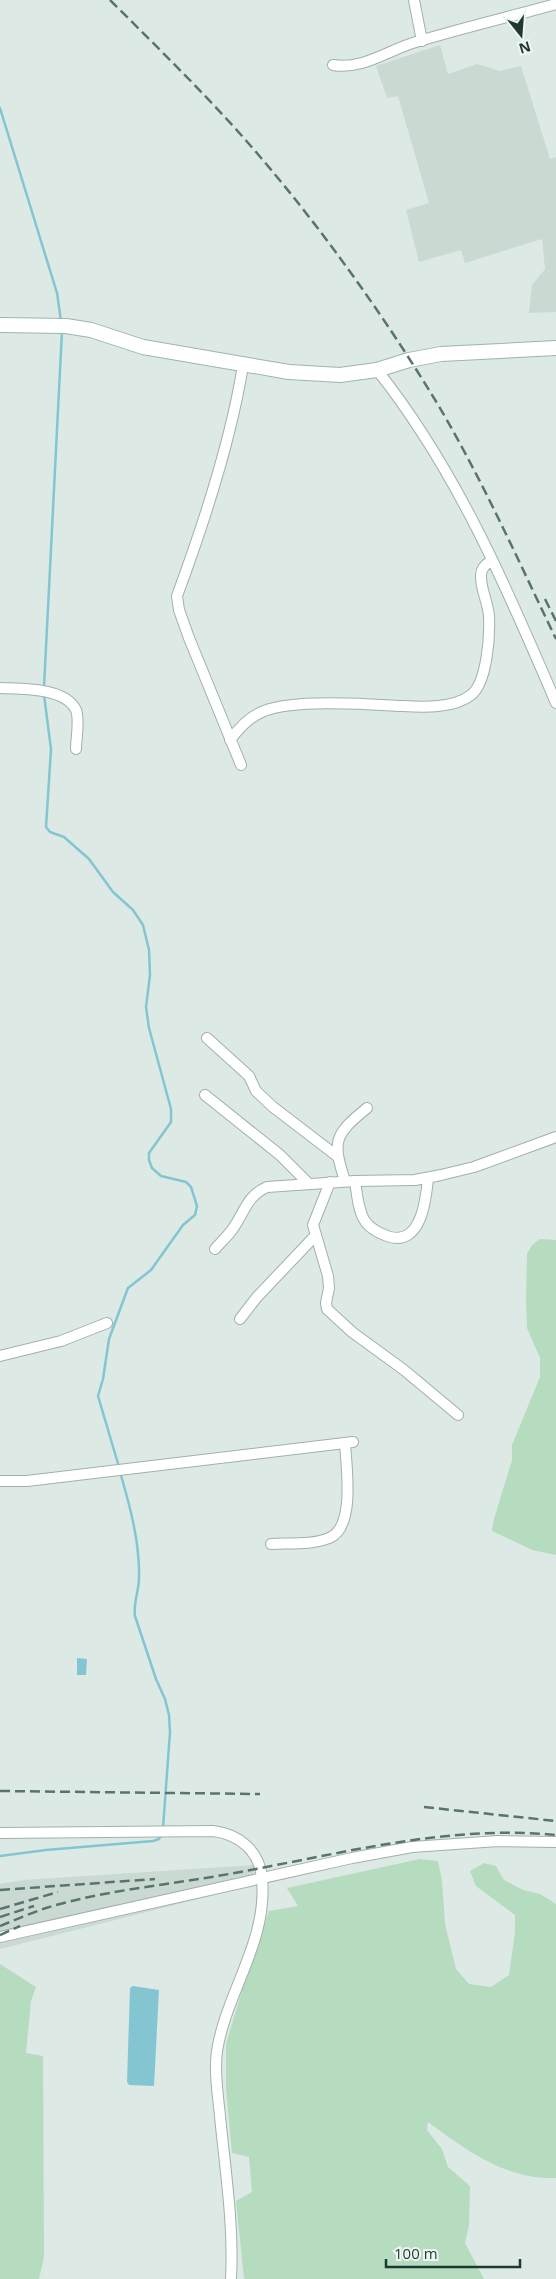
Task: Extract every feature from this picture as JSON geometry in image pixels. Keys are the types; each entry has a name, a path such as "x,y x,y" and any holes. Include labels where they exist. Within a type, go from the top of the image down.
{"main road":[{"path":"0,325 62,326 91,330 143,348 289,372 340,376 377,370 409,360 441,354 556,348"}],"street":[{"path":"414,0 422,41"},
{"path":"333,65 346,67 368,62 401,47 556,4"},
{"path":"242,765 189,638 179,610 177,596 196,543 230,426 243,365"},
{"path":"377,370 408,409 423,432 492,560 523,624 556,703"},
{"path":"230,740 248,720 262,711 272,708 300,705 380,704 419,707 454,702 470,696 481,683 484,667 489,616 481,575 482,568 492,560"},
{"path":"0,688 44,691 66,701 77,712 76,749"},
{"path":"207,1038 249,1076 256,1091 273,1107 337,1156 350,1181 364,1221 371,1228 397,1239 406,1236 415,1228 421,1218 428,1178"},
{"path":"205,1095 280,1156 309,1184"},
{"path":"337,1156 337,1142 341,1134 367,1108"},
{"path":"215,1249 234,1227 248,1200 266,1187 428,1178 474,1168 556,1137"},
{"path":"330,1182 313,1226 328,1276 327,1309 352,1332 404,1370 458,1416"},
{"path":"240,1319 257,1297 315,1236"},
{"path":"0,1356 61,1341 107,1323"},
{"path":"0,1481 27,1481 349,1442 347,1505 345,1518 340,1530 331,1538 315,1542 271,1544"},
{"path":"0,1833 213,1831 235,1836 244,1842 252,1852 260,1868 262,1879 261,1909 256,1935 226,2016 217,2059 231,2240 231,2279"},
{"path":"0,1937 352,1858 412,1847 498,1841 555,1842"}],"shaded area":[{"path":"440,45 448,74 477,64 500,71 521,66 550,159 556,157 556,312 529,313 532,285 545,269 542,239 465,263 461,250 419,262 406,210 429,203 398,96 387,98 376,66"},
{"path":"254,1865 254,1874 246,1887 0,1949 0,1884 24,1880"}],"green space":[{"path":"540,1239 556,1240 556,1555 532,1550 492,1531 512,1460 512,1445 540,1377 540,1358 527,1328 526,1299 527,1254 532,1245"},
{"path":"420,1859 438,1861 442,1881 445,1924 456,1969 469,1984 491,1987 509,1975 515,1932 515,1915 476,1886 470,1871 484,1863 496,1866 504,1880 523,1890 540,1894 556,1904 556,2178 520,2174 504,2169 472,2153 428,2122 427,2130 442,2149 448,2167 470,2186 469,2225 465,2243 484,2279 244,2279 236,2201 252,2192 249,2157 232,2153 226,2088 226,2044 250,1964 269,1911 298,1906 287,1888"},
{"path":"0,1964 36,1987 31,2001 26,2053 43,2056 44,2257 39,2279 0,2279"}],"water":[{"path":"77,1658 87,1659 86,1675 77,1675"},
{"path":"133,1986 159,1990 154,2086 129,2085 127,2082 130,1988"}],"waterway":[{"path":"0,108 57,293 61,321"},
{"path":"44,687 62,331"},
{"path":"44,695 51,749 46,827 50,832 64,837 89,859 113,892 133,910 143,925 149,950 150,975 146,1007 149,1028 171,1109 171,1122 149,1153 149,1160 152,1168 161,1176 186,1182 191,1187 197,1206 195,1215 183,1225 151,1270 128,1288 109,1339 103,1379 98,1396 119,1467"},
{"path":"120,1472 131,1511 138,1551 139,1578 135,1616 169,1715 170,1732 163,1828"},
{"path":"0,1856 153,1841 159,1839 162,1833"}],"railway":[{"path":"110,0 204,94 234,127 289,192 342,260 392,332 437,403 499,520 556,639"},
{"path":"545,599 556,621"},
{"path":"0,1791 260,1794"},
{"path":"424,1807 556,1821"},
{"path":"0,1926 46,1908 91,1897 229,1874 392,1843 474,1834 556,1835"},
{"path":"0,1890 155,1879"},
{"path":"0,1909 58,1892"},
{"path":"0,1917 34,1906"},
{"path":"0,1935 20,1926"}]}
